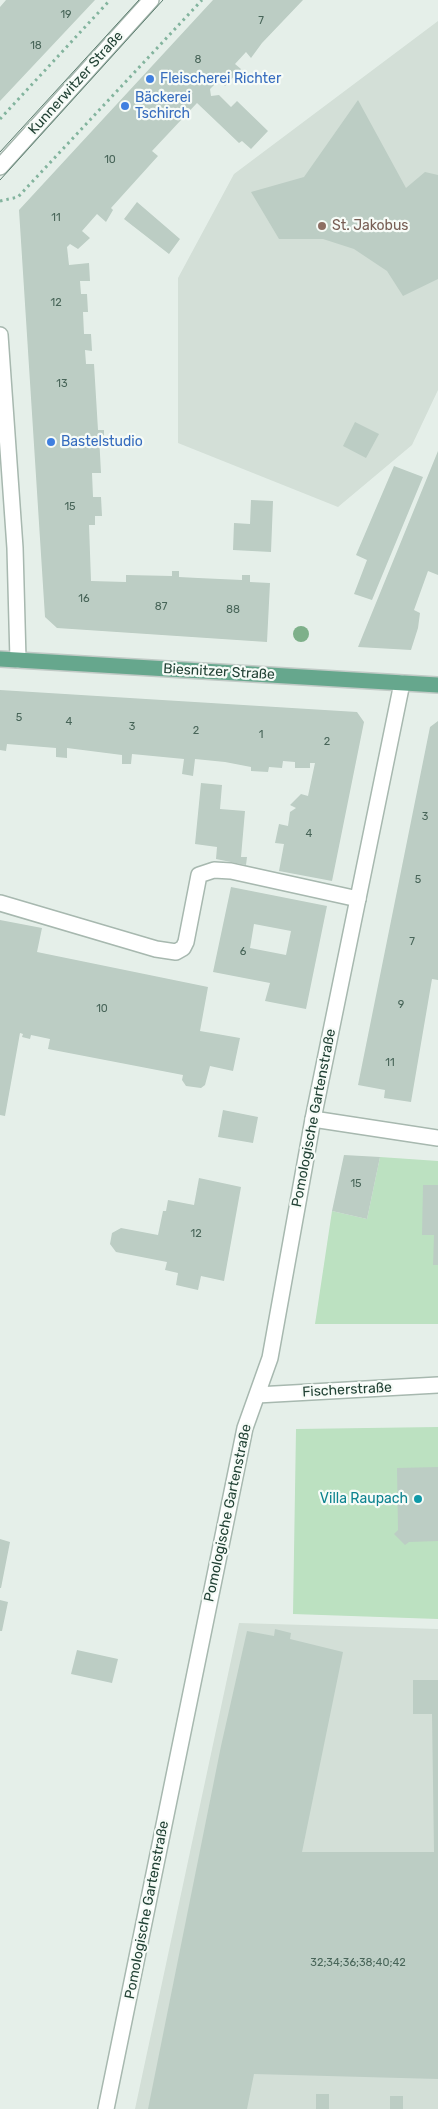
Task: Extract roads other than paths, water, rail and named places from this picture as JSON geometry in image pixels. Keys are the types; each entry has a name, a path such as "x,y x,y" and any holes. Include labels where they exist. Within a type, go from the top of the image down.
{"main road":[{"name":"Biesnitzer Straße","path":"0,659 438,685"}],"street":[{"name":"Kunnerwitzer Straße","path":"0,167 151,0"},
{"path":"0,336 14,548 18,660"},
{"name":"Pomologische Gartenstraße","path":"106,2109 245,1428 270,1358 313,1118 402,683"},
{"path":"0,902 156,949 176,952 183,948 186,942 199,876 214,870 231,871 358,900"},
{"path":"313,1118 438,1138"},
{"name":"Fischerstraße","path":"257,1395 438,1385"}],"tram line":[{"path":"0,152 139,0"},
{"path":"0,180 163,0"}],"place":[{"name":"Fleischerei Richter","path":"150,79"},
{"name":"Bäckerei Tschirch","path":"125,106"},
{"name":"St. Jakobus","path":"322,226"},
{"name":"Bastelstudio","path":"51,442"},
{"name":"Villa Raupach","path":"418,1499"}]}
